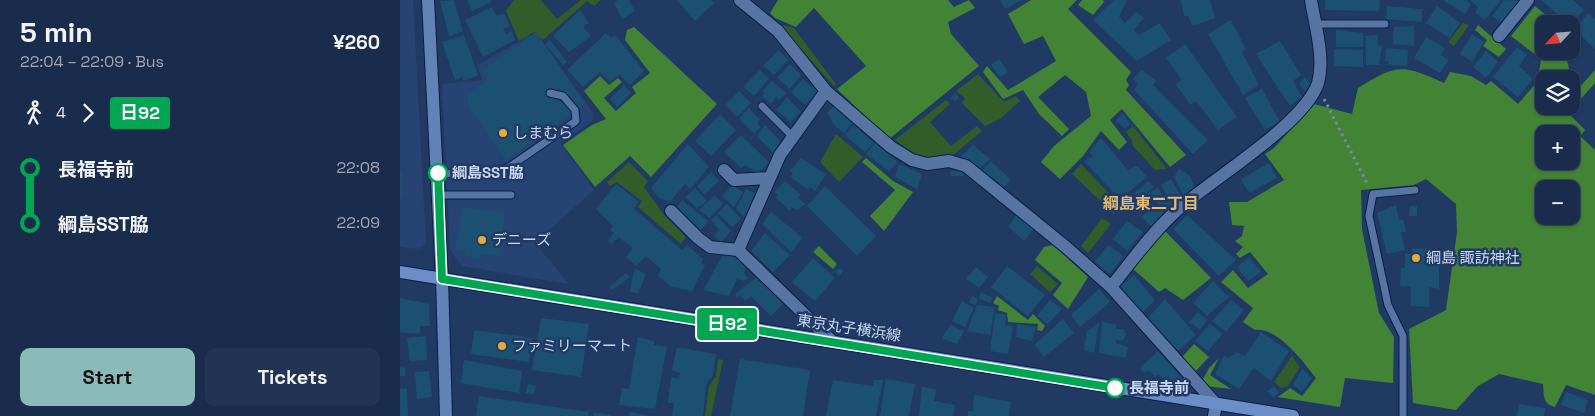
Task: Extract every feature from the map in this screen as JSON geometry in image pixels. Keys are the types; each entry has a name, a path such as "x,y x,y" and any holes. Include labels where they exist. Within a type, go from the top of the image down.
{"main road":[{"name":"東京丸子横浜線","path":"400,272 833,342 1215,410 1293,416"}],"street":[{"path":"428,0 439,195 446,416"},
{"path":"740,0 778,31 826,90 891,147 912,160 927,164 950,161 966,166 1068,248 1111,287 1215,410"},
{"path":"1111,287 1174,213 1198,191 1272,137 1297,115 1312,96 1322,68 1311,0"},
{"path":"1499,36 1528,0"},
{"path":"738,250 780,155 826,90"},
{"path":"724,170 734,180 770,178"},
{"path":"671,212 710,247 738,250 833,342"}],"lane":[{"path":"1314,24 1385,24"},
{"path":"438,174 496,171 509,167 576,121 574,110 563,96 550,94"},
{"path":"762,106 793,137"},
{"path":"1403,416 1403,336 1388,305 1370,216 1373,194 1416,190"},
{"path":"439,195 510,195"}],"path":[{"path":"1317,84 1373,194"}],"shaded area":[{"path":"400,0 413,0 426,244 418,249 400,247"},
{"path":"536,32 593,113 592,121 560,143 594,190 535,243 569,284 462,266 450,250 442,84 482,80 477,65"}],"green space":[{"path":"514,0 541,0 557,19 581,0 601,0 594,6 587,1 543,40 534,32 519,41 506,11"},
{"path":"778,0 948,0 954,7 969,0 975,8 948,22 951,34 979,66 889,139 837,89 866,66 814,8 796,27 775,18 770,13"},
{"path":"1031,0 1077,0 1068,9 1131,72 1126,80 1129,85 1126,90 1186,155 1170,167 1122,109 1110,120 1127,142 1119,150 1101,131 1083,156 1060,179 1041,162 1054,146 1091,116 1086,92 1065,75 1038,97 1069,129 1062,136 1039,114 1023,90 1003,99 983,72 987,66 1008,90 1056,61 1043,36 1024,44 1008,14"},
{"path":"1082,0 1103,0 1104,2 1093,15 1078,5"},
{"path":"1535,6 1546,15 1535,15 1535,54 1511,36"},
{"path":"1463,23 1469,25 1454,46 1448,42"},
{"path":"778,24 794,28 836,84 834,86"},
{"path":"1478,25 1506,49 1499,57 1483,46 1487,40 1475,30"},
{"path":"634,27 717,104 651,177 630,156 595,187 563,145 592,125 606,119 584,91 600,76 609,85 618,78 622,82 604,98 616,111 636,93 632,87 650,73 625,40 627,30"},
{"path":"1541,60 1567,60 1569,70 1540,70"},
{"path":"1400,69 1418,72 1444,83 1450,72 1471,76 1486,85 1491,81 1518,104 1535,84 1535,115 1570,115 1580,125 1535,125 1535,170 1580,170 1580,136 1595,150 1595,395 1566,385 1555,407 1546,401 1543,384 1499,374 1478,386 1456,410 1413,403 1409,329 1446,310 1457,232 1456,204 1426,179 1414,185 1361,190 1362,229 1379,313 1394,337 1393,383 1345,378 1340,407 1278,397 1290,388 1302,396 1316,378 1297,355 1281,340 1272,334 1255,330 1243,322 1253,308 1221,282 1233,270 1248,288 1268,274 1250,252 1240,258 1236,254 1243,247 1235,241 1242,236 1244,226 1232,225 1229,202 1247,202 1284,180 1265,154 1274,148 1314,104 1352,114 1358,88 1382,74"},
{"path":"1595,70 1595,83 1580,100 1580,87"},
{"path":"978,74 1004,102 1016,96 1020,101 1000,119 985,126 962,103 965,98 956,91"},
{"path":"946,100 950,104 930,122 951,146 977,126 982,131 953,155 928,159 914,156 895,140"},
{"path":"1580,125 1585,130 1580,136"},
{"path":"1133,126 1167,169 1155,170 1133,146 1126,132"},
{"path":"836,134 863,157 839,182 820,162"},
{"path":"866,158 893,181 913,192 884,231 870,216 895,190 862,162"},
{"path":"629,162 648,181 644,187 664,215 686,237 681,244 638,207 642,201 617,182 610,186 607,182"},
{"path":"1081,164 1120,205 1114,214 1072,174"},
{"path":"1102,218 1111,224 1088,253 1081,246"},
{"path":"1165,231 1211,278 1183,300 1165,288 1159,292 1132,268"},
{"path":"1053,245 1088,277 1068,309 1053,295 1062,283 1035,260 1044,247"},
{"path":"819,246 837,264 833,269 813,252"},
{"path":"1037,266 1058,284 1050,292 1030,274"},
{"path":"997,296 1028,320 1033,314 1045,326 1042,331 1037,330 1038,324 1008,322 1007,313 998,310 999,306 993,303"},
{"path":"1194,344 1209,357 1195,372 1182,357"},
{"path":"1292,356 1300,367 1288,386 1281,388 1274,382"},
{"path":"1219,358 1210,375 1231,389 1205,386 1202,381 1209,368"},
{"path":"718,359 723,360 711,416 705,416 709,386 716,376"}],"building":[{"path":"454,0 463,31 449,36 440,1"},
{"path":"467,0 491,0 491,2 472,11"},
{"path":"618,0 629,0 635,11 622,19 614,3"},
{"path":"677,0 711,0 714,3 695,21"},
{"path":"1000,0 1022,0 1005,9"},
{"path":"1114,0 1127,0 1119,17 1125,23 1136,12 1144,18 1134,30 1139,35 1160,23 1171,40 1137,61 1093,20"},
{"path":"1181,0 1210,0 1215,18 1193,26 1188,16 1184,16"},
{"path":"1325,0 1380,0 1379,11 1325,10"},
{"path":"1443,0 1466,0 1471,4 1465,14"},
{"path":"1470,0 1501,0 1485,20 1475,13 1478,7"},
{"path":"1504,0 1521,1 1503,24 1492,16"},
{"path":"1541,0 1573,0 1584,10 1579,15 1558,15"},
{"path":"1387,6 1422,9 1422,22 1386,19"},
{"path":"1437,6 1460,23 1450,38 1426,23"},
{"path":"492,7 496,15 504,14 510,26 503,29 506,34 512,31 515,40 483,57 465,20"},
{"path":"580,10 589,23 583,27 591,36 569,52 553,36"},
{"path":"1588,13 1595,19 1595,49 1580,35 1580,23"},
{"path":"1231,20 1246,49 1242,52 1259,85 1243,95 1208,34"},
{"path":"1414,26 1414,46 1393,44 1394,27"},
{"path":"1336,30 1363,33 1363,47 1336,47"},
{"path":"536,32 585,104 506,160 468,105 468,94 488,80 481,71"},
{"path":"606,33 611,38 615,35 644,71 630,85 619,74 610,82 600,72 583,87 567,70"},
{"path":"1472,34 1484,42 1472,62 1460,54"},
{"path":"464,35 478,75 464,81 462,77 455,80 442,42"},
{"path":"1378,35 1378,45 1382,46 1379,65 1366,65 1366,36"},
{"path":"1426,37 1445,48 1441,55 1449,60 1440,73 1414,58"},
{"path":"550,40 567,62 563,65 545,44"},
{"path":"1280,41 1301,75 1293,81 1302,97 1290,106 1256,54"},
{"path":"1185,44 1237,117 1218,130 1196,101 1191,105 1175,84 1182,80 1166,58"},
{"path":"1517,47 1527,55 1519,66 1533,79 1518,97 1493,77"},
{"path":"1386,48 1408,50 1407,66 1388,65 1388,61 1385,61"},
{"path":"1334,49 1363,50 1363,67 1334,66"},
{"path":"779,50 788,60 774,75 763,66"},
{"path":"1486,51 1498,62 1486,78 1473,67"},
{"path":"999,59 1008,72 1000,77 991,65"},
{"path":"790,64 801,75 790,89 777,78"},
{"path":"760,70 769,79 754,96 743,87"},
{"path":"1142,70 1156,81 1153,85 1208,140 1193,154 1134,90 1138,84 1132,79"},
{"path":"1305,77 1311,85 1305,91 1299,84"},
{"path":"803,79 817,92 805,105 791,92"},
{"path":"772,81 786,93 779,100 776,97 771,104 762,96 765,92 762,91"},
{"path":"624,85 631,93 617,107 610,99"},
{"path":"1262,89 1280,122 1265,130 1245,98"},
{"path":"739,91 751,103 737,117 725,105"},
{"path":"956,93 959,98 955,101 950,98"},
{"path":"787,97 801,112 791,122 776,110"},
{"path":"835,105 853,122 844,133 835,126 827,113"},
{"path":"749,108 760,120 757,124 761,127 754,134 739,119"},
{"path":"1123,113 1130,124 1125,129 1116,120"},
{"path":"720,114 736,130 711,156 695,141"},
{"path":"765,125 780,141 773,153 757,136"},
{"path":"854,125 874,143 865,152 845,135"},
{"path":"741,135 769,162 758,174 746,165 741,168 724,152"},
{"path":"1101,138 1128,170 1137,166 1147,177 1120,199 1084,161 1093,156 1089,152"},
{"path":"875,143 898,162 889,171 866,154"},
{"path":"688,144 709,167 690,189 685,184 670,202 659,198 651,188"},
{"path":"973,145 990,159 979,169 967,159 964,161 960,157"},
{"path":"801,158 826,174 815,191 809,186 808,190 791,177 793,173 790,171"},
{"path":"991,161 1011,180 1004,187 992,177 989,179 982,171"},
{"path":"1269,163 1277,178 1249,193 1241,179"},
{"path":"899,164 922,174 917,189 895,177"},
{"path":"1179,169 1190,176 1195,188 1168,212 1147,194 1158,188 1167,203 1183,195 1174,177"},
{"path":"950,171 963,171 963,176 951,176"},
{"path":"711,172 719,181 704,195 697,186"},
{"path":"400,173 402,173 403,197 400,197"},
{"path":"1171,179 1180,194 1169,199 1161,185"},
{"path":"785,181 801,195 798,198 805,204 797,210 792,207 789,210 776,198 778,195 774,192"},
{"path":"1148,181 1154,187 1143,195 1151,202 1139,213 1125,202"},
{"path":"616,184 639,202 634,209 682,250 687,245 703,259 701,263 705,265 692,291 672,287 658,276 661,269 646,256 636,266 626,257 633,248 618,237 612,244 608,240 614,233 610,230 613,226 596,209"},
{"path":"733,185 743,193 734,207 722,196"},
{"path":"825,186 876,236 857,256 807,206"},
{"path":"695,188 707,201 697,208 685,197"},
{"path":"746,189 755,193 744,217 736,209"},
{"path":"715,195 723,204 709,218 699,210"},
{"path":"682,200 708,221 700,231 676,209"},
{"path":"727,204 741,219 732,227 718,213"},
{"path":"1155,205 1164,212 1151,226 1141,217"},
{"path":"1396,205 1399,220 1403,219 1406,231 1401,233 1405,250 1387,254 1377,213"},
{"path":"1410,206 1417,206 1417,216 1409,216"},
{"path":"463,207 505,213 499,256 481,254 480,259 465,256 466,251 455,250"},
{"path":"771,212 803,238 791,252 762,224"},
{"path":"1017,214 1034,229 1024,241 1008,226"},
{"path":"716,215 731,231 721,242 714,236 719,230 711,220"},
{"path":"1187,215 1236,260 1219,276 1173,229"},
{"path":"1127,221 1143,232 1127,251 1113,239"},
{"path":"765,233 790,255 773,272 751,251"},
{"path":"1108,245 1124,256 1110,274 1095,262"},
{"path":"1412,248 1433,249 1432,256 1439,255 1439,289 1429,287 1429,307 1411,306 1411,287 1400,286 1401,268 1405,268 1405,254 1413,254"},
{"path":"724,253 738,257 746,266 744,273 748,278 744,281 737,279 729,296 703,290"},
{"path":"1249,257 1261,272 1248,281 1237,267"},
{"path":"813,258 835,278 815,301 792,282"},
{"path":"1007,266 1045,295 1028,316 991,287"},
{"path":"976,267 988,277 979,288 966,279"},
{"path":"840,268 843,271 839,276 835,271"},
{"path":"636,269 646,274 638,293 630,292 633,274"},
{"path":"626,273 630,277 612,290 609,287"},
{"path":"1134,275 1155,300 1141,314 1118,288"},
{"path":"758,276 783,304 771,316 751,296 745,301 740,295 737,298 735,294"},
{"path":"1213,281 1229,297 1207,316 1193,303"},
{"path":"1099,289 1110,302 1080,327 1071,315"},
{"path":"981,292 993,298 990,303 979,298"},
{"path":"972,296 978,299 975,305 969,302"},
{"path":"400,298 429,304 430,326 420,326 420,334 400,332"},
{"path":"1165,299 1196,335 1178,351 1147,319"},
{"path":"1050,300 1062,309 1048,324 1037,316"},
{"path":"1231,300 1244,310 1226,332 1212,321"},
{"path":"962,301 974,308 965,327 952,321"},
{"path":"977,305 995,307 990,335 967,331"},
{"path":"1198,312 1207,320 1200,330 1189,322"},
{"path":"995,313 1006,315 1005,325 1013,326 1008,354 990,351"},
{"path":"541,318 589,324 581,377 532,370"},
{"path":"1063,319 1074,333 1044,357 1034,345"},
{"path":"1102,322 1116,324 1116,329 1123,329 1126,334 1123,341 1116,340 1116,343 1128,347 1126,358 1099,353"},
{"path":"1099,323 1094,353 1084,350 1087,331"},
{"path":"1017,324 1036,327 1032,341 1016,337"},
{"path":"1210,324 1223,334 1208,351 1195,341"},
{"path":"950,325 964,331 957,344 942,338"},
{"name":"ファミリーマート","path":"474,330 533,338 529,362 471,354"},
{"path":"1261,332 1289,351 1271,381 1254,368 1239,389 1215,374 1224,355 1229,358 1237,352 1245,356"},
{"path":"426,336 427,360 410,361 407,338"},
{"path":"638,337 654,341 654,345 667,347 655,409 619,405 622,388 629,389"},
{"path":"677,347 716,354 713,375 706,385 703,416 672,416 674,403 668,403 671,377 679,379 680,373 672,370"},
{"path":"1158,351 1186,383 1164,379 1158,374 1155,377 1149,370 1144,373 1140,368"},
{"path":"740,359 810,370 803,416 730,416"},
{"path":"464,360 522,371 519,393 461,383"},
{"path":"400,367 405,368 405,376 400,376"},
{"path":"1302,369 1312,378 1302,392 1293,385"},
{"path":"429,371 432,397 417,399 415,372"},
{"path":"886,379 915,384 909,416 880,416"},
{"path":"833,380 873,386 874,380 883,380 876,416 826,416"},
{"path":"528,384 536,386 534,394 526,393"},
{"path":"1274,386 1279,393 1273,397 1267,391"},
{"path":"922,387 936,389 934,401 955,405 953,416 919,416"},
{"path":"407,388 408,416 400,416 400,389"},
{"path":"1566,392 1588,400 1584,413 1561,405"},
{"path":"974,395 1011,402 1009,416 968,416 968,411 973,411"},
{"path":"479,396 589,412 588,416 476,416"},
{"path":"1519,404 1545,408 1544,416 1517,416"},
{"path":"594,412 611,415 611,416 593,416"},
{"path":"630,412 647,415 647,416 629,416"}],"bus line":[{"name":"日92","path":"438,173 442,279 668,314 1115,388"}],"place":[{"name":"しまむら","path":"503,133"},
{"name":"綱島SST脇","path":"438,173"},
{"name":"デニーズ","path":"482,240"},
{"name":"綱島 諏訪神社","path":"1416,258"},
{"name":"ファミリーマート","path":"502,346"},
{"name":"長福寺前","path":"1115,388"}],"district":[{"name":"綱島東二丁目","path":"1151,203"}]}
